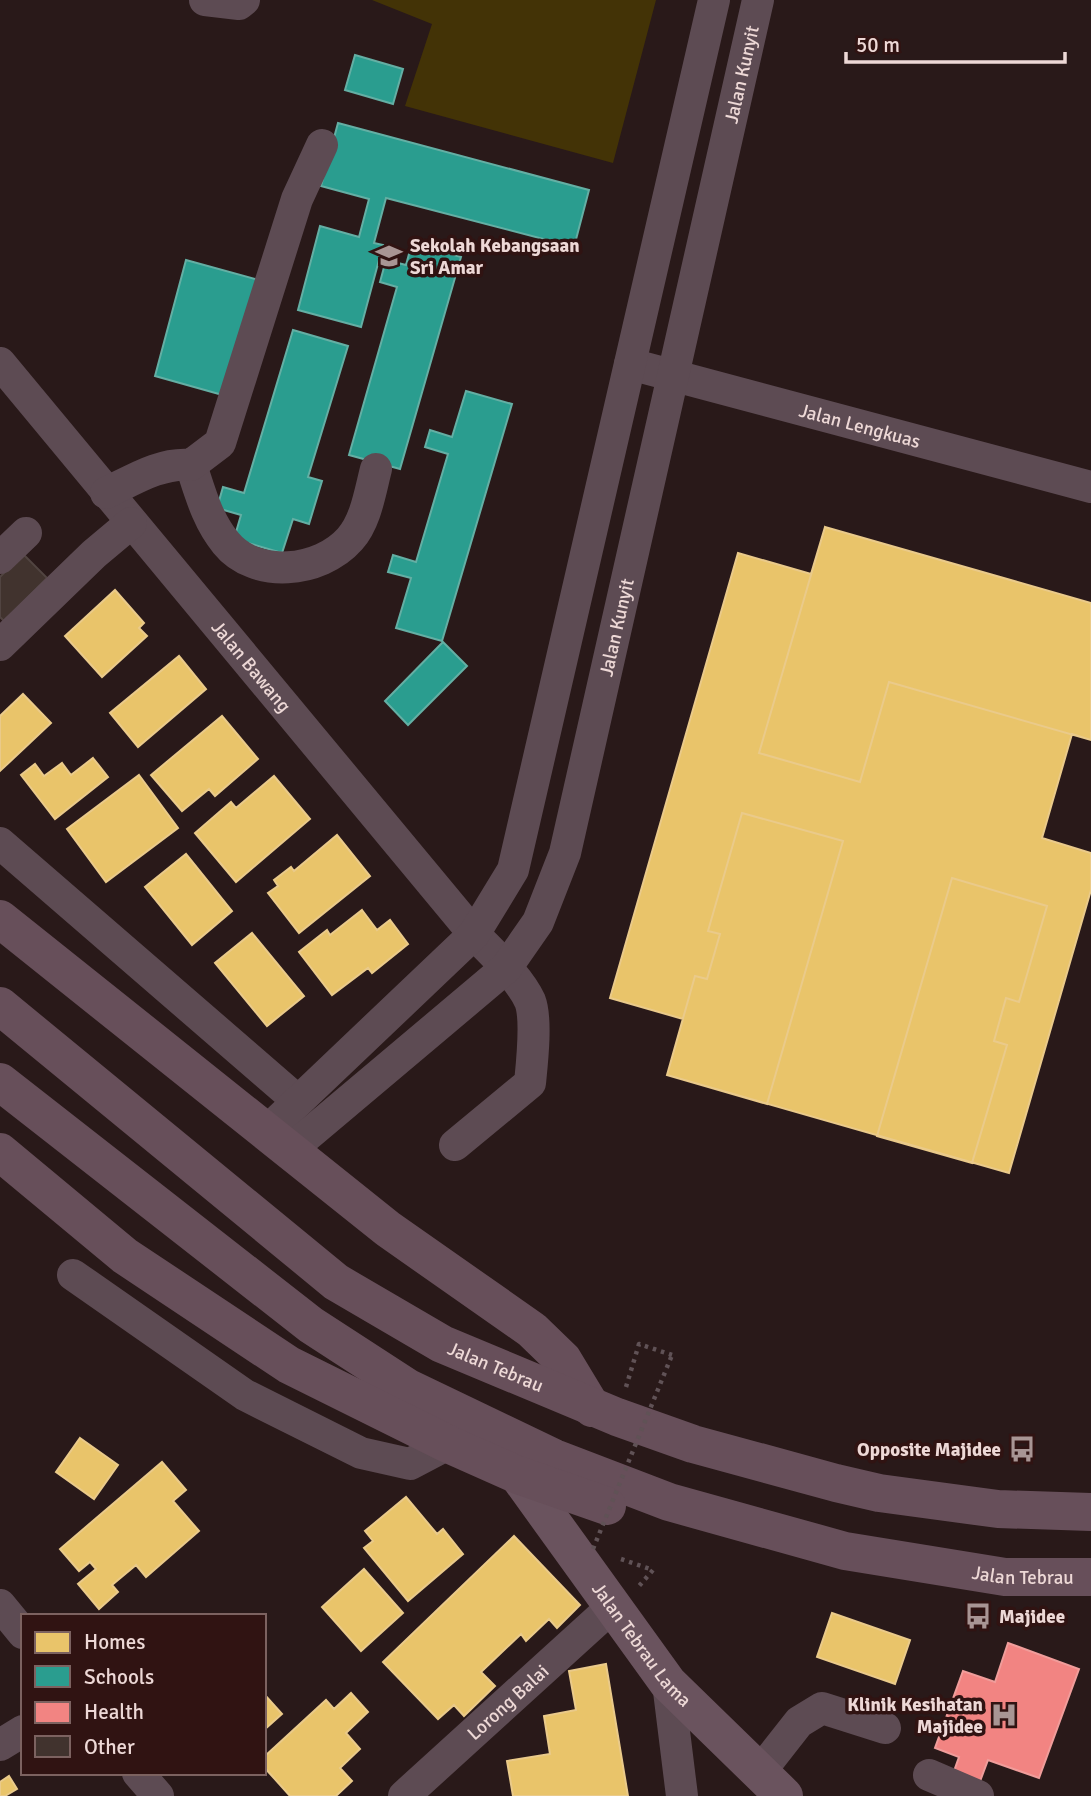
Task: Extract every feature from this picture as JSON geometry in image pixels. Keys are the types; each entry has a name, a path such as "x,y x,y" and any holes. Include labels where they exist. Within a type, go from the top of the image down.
{"highway":[{"path":"0,919 388,1228 532,1329 562,1360 605,1413"},
{"name":"Jalan Tebrau","path":"0,1006 336,1282 442,1344 605,1413 763,1464 879,1493 998,1508 1091,1513"},
{"name":"Jalan Tebrau","path":"0,1082 311,1325 523,1460 554,1458 670,1502 845,1551 1004,1577 1091,1577"},
{"path":"0,1152 125,1256 289,1365 448,1444 523,1460"}],"main road":[{"name":"Jalan Tebrau Lama","path":"523,1460 612,1607 668,1683 772,1784"}],"street":[{"path":"205,0 241,2"},
{"path":"279,1141 298,1101 474,934 513,870 714,0"},
{"name":"Jalan Kunyit","path":"279,1141 506,968 538,922 565,853 758,0"},
{"path":"106,492 166,466 177,463 191,465 220,443 297,199 322,145"},
{"name":"Jalan Bawang","path":"0,363 474,934 506,968 530,1002 533,1048 530,1083 455,1145"},
{"name":"Jalan Lengkuas","path":"630,364 1091,487"},
{"path":"191,465 209,518 226,544 239,556 277,568 297,567 315,562 340,548 351,538 366,508 376,469"},
{"path":"0,645 94,554 131,523"},
{"path":"0,558 26,533"},
{"path":"0,843 298,1101"},
{"path":"73,1276 245,1395 361,1453 410,1464 448,1444"},
{"path":"0,1605 21,1631"},
{"name":"Lorong Balai","path":"404,1796 612,1607"},
{"path":"668,1683 682,1796"},
{"path":"772,1784 799,1721 822,1708 885,1728"},
{"path":"0,1745 21,1732"},
{"path":"140,1775 158,1796"},
{"path":"929,1775 978,1796"}],"path":[{"path":"593,1549 673,1355 639,1344 605,1413"}],"shaded area":[{"path":"372,0 656,0 613,163 405,106 432,24"}],"building: Homes":[{"path":"825,527 1091,603 1091,740 1072,734 1042,838 1091,853 1091,890 1009,1173 667,1075 683,1019 610,998 738,553 811,574"},
{"path":"825,527 1091,603 1091,740 889,682 860,782 759,753"},
{"path":"115,590 144,623 139,628 147,636 102,677 65,636"},
{"path":"179,656 206,689 138,747 110,713"},
{"path":"23,694 51,723 0,771 0,716"},
{"path":"222,716 258,759 215,796 209,789 182,811 151,775"},
{"path":"93,758 108,777 55,819 21,775 35,764 44,776 62,763 71,775"},
{"path":"139,775 178,828 106,882 67,829"},
{"path":"274,776 310,819 236,882 195,833 231,802 236,808"},
{"path":"742,813 843,841 767,1104 667,1075 695,976 707,979 720,934 708,931"},
{"path":"337,835 370,876 299,933 268,893 278,886 274,880 291,867 294,871"},
{"path":"186,854 232,911 192,945 145,887"},
{"path":"952,878 1047,906 1019,1002 1006,998 994,1041 1007,1045 972,1163 877,1136"},
{"path":"362,910 377,930 390,920 408,944 372,973 368,968 332,995 299,952 327,930 330,935"},
{"path":"252,933 304,996 267,1026 215,963"},
{"path":"80,1438 118,1465 94,1499 56,1472"},
{"path":"162,1462 186,1490 173,1501 199,1531 146,1577 136,1565 112,1585 118,1592 99,1609 78,1584 96,1569 90,1562 79,1571 60,1549"},
{"path":"406,1497 437,1534 443,1529 463,1554 408,1601 364,1548 373,1541 365,1531"},
{"path":"514,1536 580,1605 557,1628 549,1619 526,1641 521,1634 481,1672 495,1686 464,1716 454,1705 438,1719 383,1662"},
{"path":"364,1569 403,1613 361,1651 322,1607"},
{"path":"832,1613 910,1640 895,1684 817,1657"},
{"path":"606,1664 628,1796 513,1796 507,1761 550,1754 544,1716 576,1710 569,1671"},
{"path":"351,1693 368,1712 346,1733 360,1749 340,1768 352,1781 336,1796 290,1796 266,1769 266,1755 326,1700 334,1709"},
{"path":"266,1696 282,1714 266,1728"},
{"path":"9,1776 17,1789 0,1796 0,1782"}],"building: Schools":[{"path":"355,55 403,69 393,104 345,90"},
{"path":"338,123 589,190 574,247 386,198 374,243 383,245 361,327 298,310 320,226 359,237 369,199 321,186"},
{"path":"412,243 461,257 400,469 349,455 397,287 380,282 386,260 406,265"},
{"path":"186,260 259,280 226,396 155,376"},
{"path":"293,330 348,346 308,477 322,481 309,524 293,519 282,553 234,539 241,515 217,508 223,487 244,493"},
{"path":"466,391 512,404 442,641 396,628 411,578 388,572 393,555 416,562 448,454 425,447 430,430 452,437"},
{"path":"443,642 467,666 408,725 385,701"}],"building: Health":[{"name":"Klinik Kesihatan Majidee","path":"1008,1643 1079,1669 1039,1778 988,1760 979,1784 953,1774 959,1757 935,1748 963,1671 995,1682"}],"building: Other":[{"path":"23,554 47,578 4,621 0,617 0,577"}],"place":[{"name":"Sekolah Kebangsaan Sri Amar","path":"389,256"},
{"name":"Opposite Majidee","path":"1022,1449"},
{"name":"Majidee","path":"978,1616"},
{"name":"Klinik Kesihatan Majidee","path":"1004,1715"}]}
